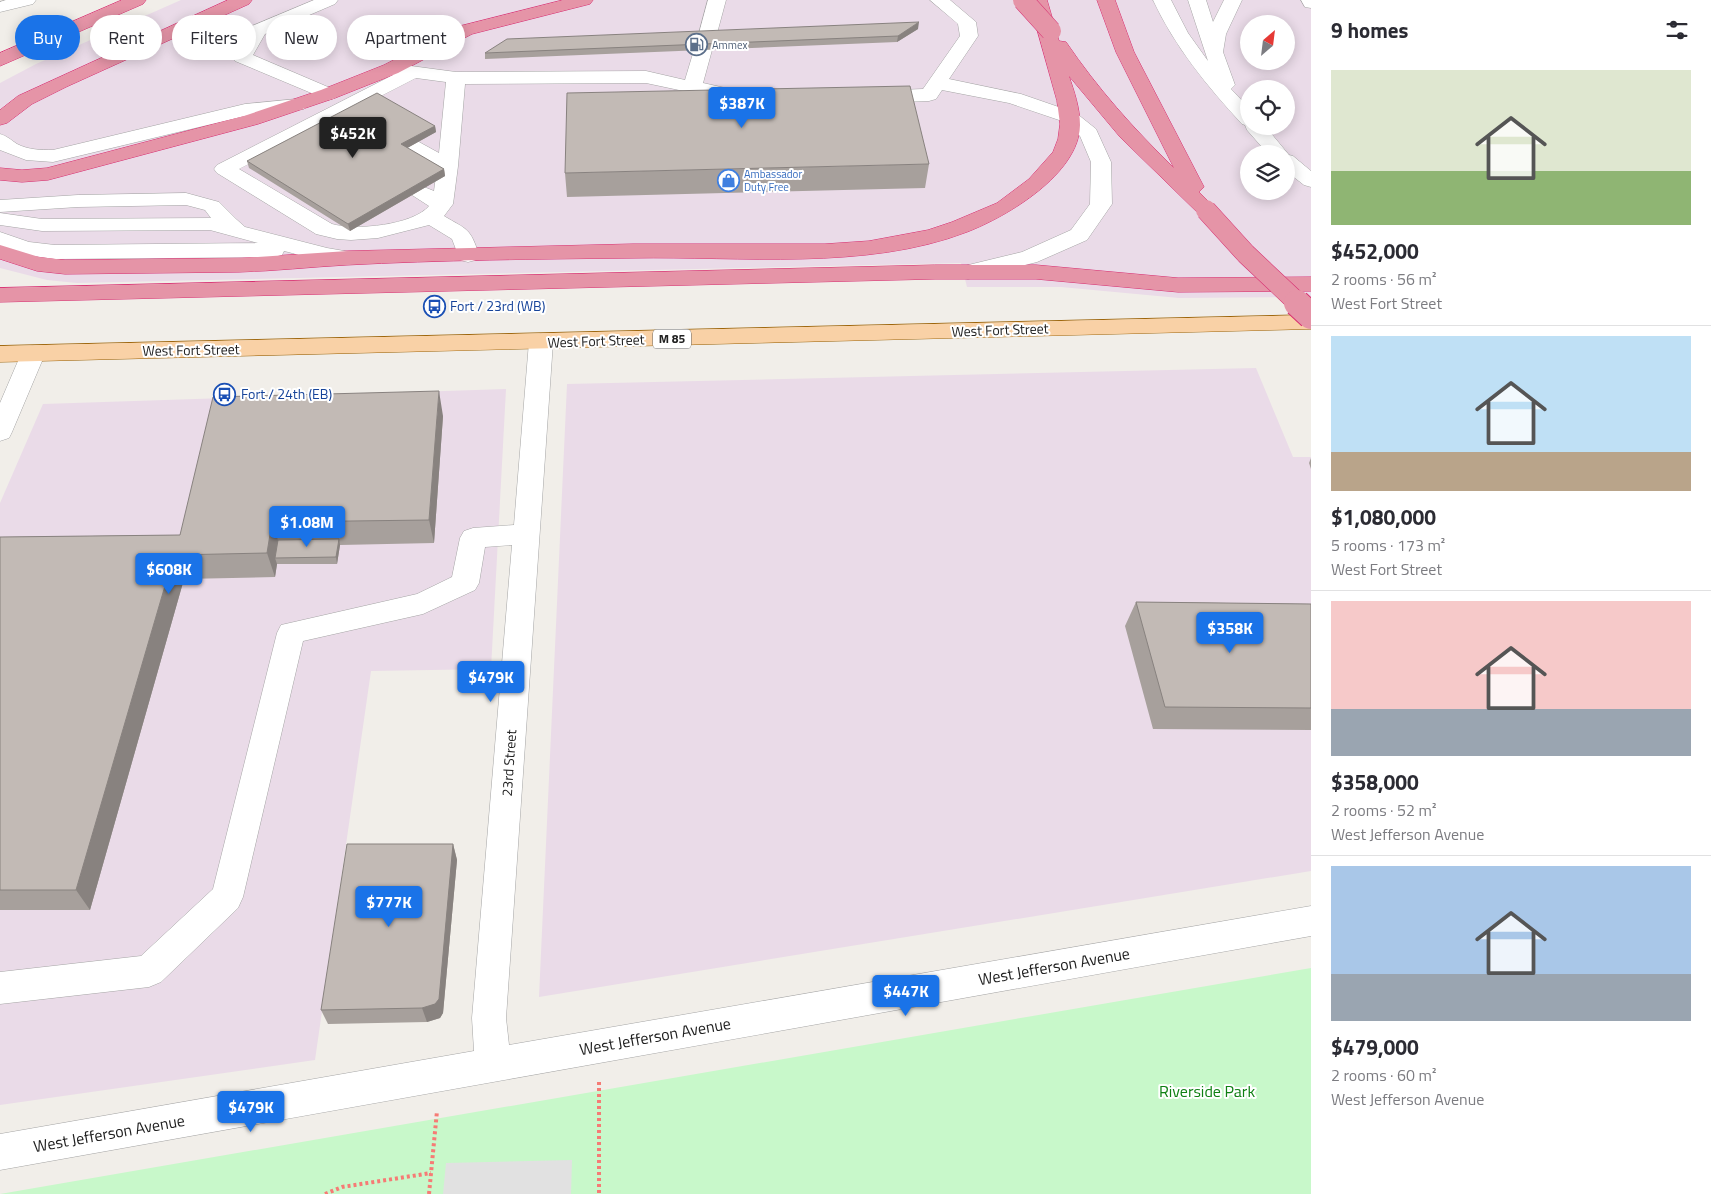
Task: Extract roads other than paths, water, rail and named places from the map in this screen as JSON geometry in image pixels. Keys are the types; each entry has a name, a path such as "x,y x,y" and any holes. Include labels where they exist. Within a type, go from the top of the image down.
{"highway":[{"path":"0,60 137,0"},
{"path":"4,109 42,74 208,0"},
{"path":"4,109 243,0"},
{"path":"0,174 22,176 48,174 251,120 297,105 341,105 391,69 466,30 584,0"},
{"path":"1023,0 1051,31"},
{"path":"1033,0 1072,69 1135,140 1206,210 1246,254 1311,316"},
{"path":"0,252 37,264 65,267 242,265 348,258 633,251 825,252 869,248 932,236 968,224 1004,207 1036,183 1062,154 1068,139 1069,117 1067,101 1038,0"},
{"path":"1106,0 1133,69 1206,210"},
{"path":"0,295 968,272 1036,272 1178,284 1233,286 1311,284"}],"main road":[{"name":"West Fort Street","path":"0,354 1311,322"}],"street":[{"path":"0,7 27,0"},
{"path":"329,0 258,30 242,57 341,105"},
{"path":"693,87 717,0"},
{"path":"861,97 929,95 969,36 967,22 939,0"},
{"path":"1162,0 1172,24 1188,48 1240,110"},
{"path":"1197,0 1229,98"},
{"path":"1214,53 1217,34 1232,0"},
{"path":"391,69 456,78 646,77 754,100 764,100"},
{"path":"197,200 224,169 269,151 309,130 341,105 414,72"},
{"path":"437,210 448,166 456,78"},
{"path":"938,83 1014,98 1069,117 1089,133 1101,162 1101,204 1079,234 1030,257 968,272"},
{"path":"0,140 20,153 32,156 53,156 245,110 297,105"},
{"path":"0,127 4,109"},
{"path":"1262,135 1271,145"},
{"path":"412,146 448,166"},
{"path":"1295,168 1311,181"},
{"path":"224,169 330,231 355,234 396,228 437,210"},
{"path":"419,191 462,236 468,255"},
{"path":"0,206 78,201 197,200 212,206 228,224 244,232"},
{"path":"375,216 396,228"},
{"path":"0,219 42,225 205,224 244,232 315,252"},
{"path":"0,234 29,239 244,236 268,239"},
{"path":"0,238 26,248 55,252 293,250 348,258"},
{"name":"23rd Street","path":"493,1064 489,1018 541,342"},
{"path":"0,432 33,354"},
{"path":"0,988 149,971 227,897 291,633 423,603 465,583 473,538 526,534"},
{"name":"West Jefferson Avenue","path":"0,1152 1311,921"}],"place":[{"name":"Ammex","path":"696,45"},
{"name":"Ambassador Duty Free","path":"728,180"},
{"name":"Fort / 23rd (WB)","path":"434,306"},
{"name":"Fort / 24th (EB)","path":"225,394"}],"park label":[{"name":"Riverside Park","path":"1207,1091"}]}
